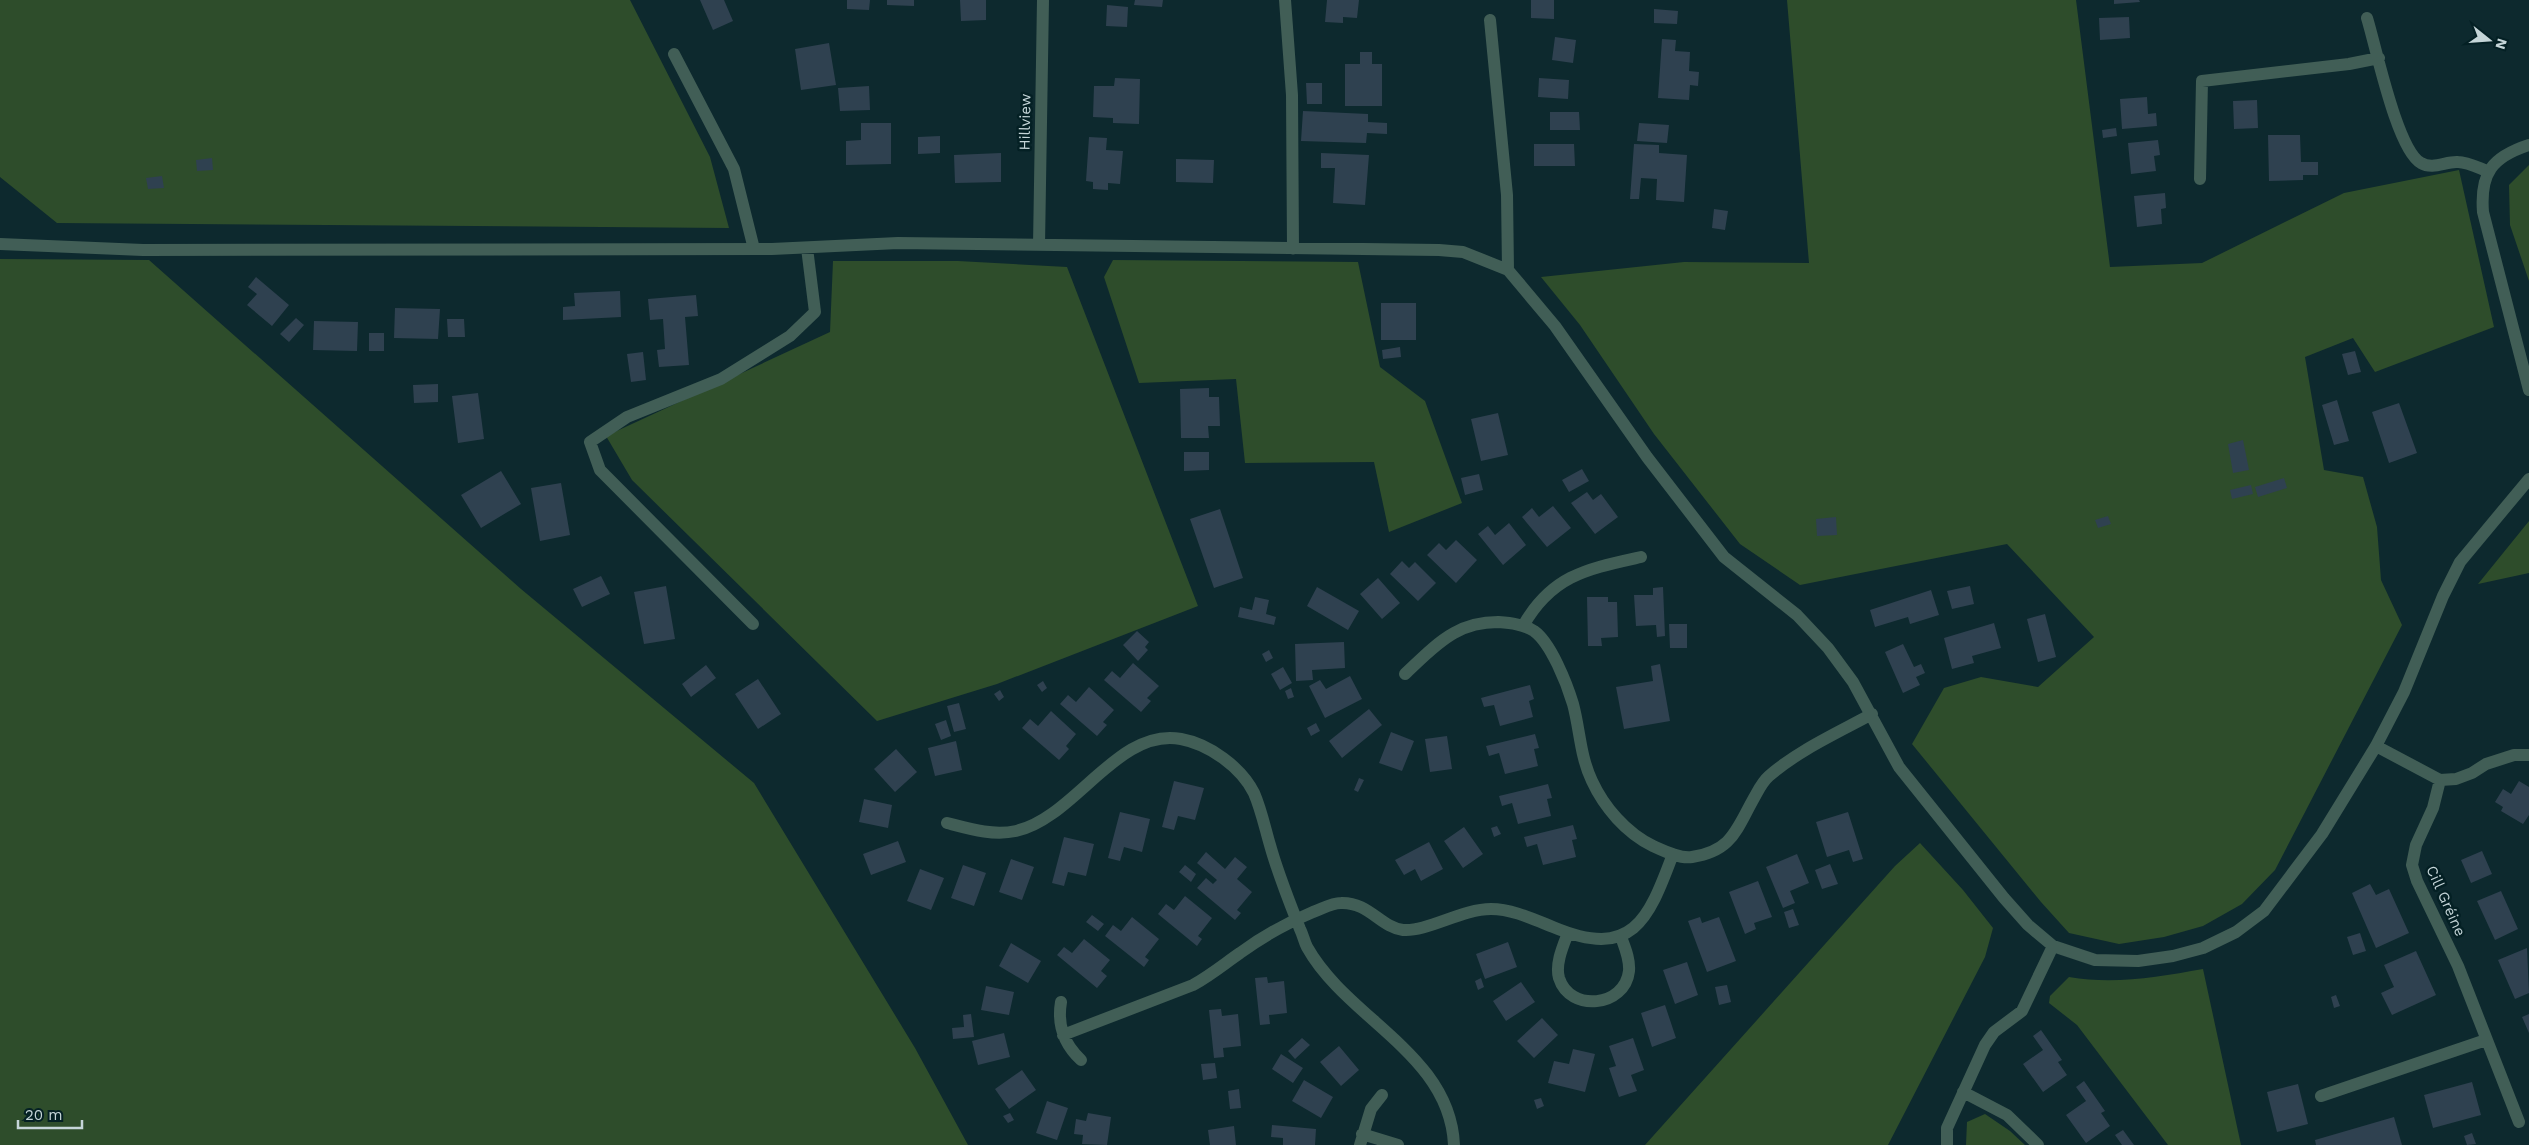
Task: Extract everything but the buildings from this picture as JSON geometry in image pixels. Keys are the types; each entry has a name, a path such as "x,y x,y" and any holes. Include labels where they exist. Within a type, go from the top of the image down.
{"street":[{"name":"Hillview","path":"1039,245 1043,0"},
{"path":"1286,0 1292,95 1293,248"},
{"path":"2367,18 2400,135 2413,158 2422,164 2434,166 2459,162 2487,171"},
{"path":"1490,20 1507,195 1508,270"},
{"path":"674,54 734,168 754,248"},
{"path":"2200,179 2202,82 2349,64 2379,58"},
{"path":"2529,145 2509,151 2487,171 2482,190 2483,212 2529,390"},
{"path":"3,240 143,250 807,248 898,243 1463,252 1508,270 1555,326 1647,457 1724,557 1797,615 1816,634 1853,682 1899,767 1922,798 2028,925 2053,946 2095,960 2138,961 2173,956 2204,948 2236,932 2264,911 2322,834 2376,746 2404,692 2443,596 2460,562 2529,479"},
{"path":"753,624 600,470 590,442 627,417 721,379 790,336 815,312 807,248"},
{"path":"1523,626 1541,599 1562,581 1596,567 1641,557"},
{"path":"1406,674 1442,640 1456,632 1487,622 1523,626 1535,632 1549,649 1558,666 1573,704 1584,760 1599,796 1628,829 1647,843 1673,854 1689,858 1712,853 1730,842 1766,778 1820,742 1872,714"},
{"path":"948,823 997,833 1017,831 1038,823 1058,811 1114,761 1134,748 1159,739 1180,739 1205,747 1240,774 1253,793 1273,858 1295,918 1307,946 1322,970 1418,1063 1448,1110 1453,1129 1454,1145"},
{"path":"2376,746 2440,780 2456,779 2472,773 2486,764 2514,755 2529,755"},
{"name":"Cill Gréine","path":"2440,780 2433,808 2416,845 2412,865 2417,881 2458,966 2519,1122"},
{"path":"1063,1035 1193,984 1211,975 1239,953 1295,918 1340,903 1354,904 1367,909 1390,926 1401,930 1415,930 1458,915 1492,909 1529,917 1568,933 1602,940 1621,937 1630,932 1649,910 1659,893 1673,854"},
{"path":"1568,933 1560,954 1559,976 1563,986 1579,999 1598,1002 1620,993 1625,984 1629,971 1628,960 1621,937"},
{"path":"1947,1145 1948,1128 1985,1045 1994,1032 2022,1011 2053,946"},
{"path":"1061,1002 1059,1016 1063,1035 1070,1049 1081,1060"},
{"path":"2321,1096 2486,1040"},
{"path":"1963,1092 2007,1115 2026,1130 2038,1145"},
{"path":"1382,1095 1370,1110 1361,1140 1398,1145"}],"green space":[{"path":"0,0 630,0 710,157 729,228 57,223 0,177"},
{"path":"1787,0 2076,0 2110,267 2202,263 2344,193 2459,170 2494,327 2375,372 2353,338 2305,357 2324,470 2363,477 2377,527 2381,580 2402,625 2275,870 2242,904 2203,926 2164,937 2119,944 2069,933 2041,902 1912,744 1944,688 1981,677 2038,687 2094,637 2007,544 1800,585 1740,544 1654,434 1580,325 1541,277 1684,262 1809,263"},
{"path":"2529,165 2529,281 2510,225 2509,185"},
{"path":"0,259 149,260 521,589 754,783 915,1048 968,1145 0,1145"},
{"path":"1113,260 1358,262 1380,367 1425,401 1462,503 1389,532 1374,462 1245,463 1236,379 1139,383 1104,277"},
{"path":"833,261 958,261 1067,267 1198,606 997,684 877,721 632,480 606,436 830,332"},
{"path":"2529,521 2529,573 2478,584"},
{"path":"1920,843 1963,890 1993,928 1985,957 1888,1145 1645,1145 1895,866"},
{"path":"2203,969 2241,1145 2168,1145 2077,1025 2049,1003 2050,996 2069,977 2119,980"},
{"path":"1985,1114 2010,1131 2025,1145 1966,1145 1967,1122"}]}
